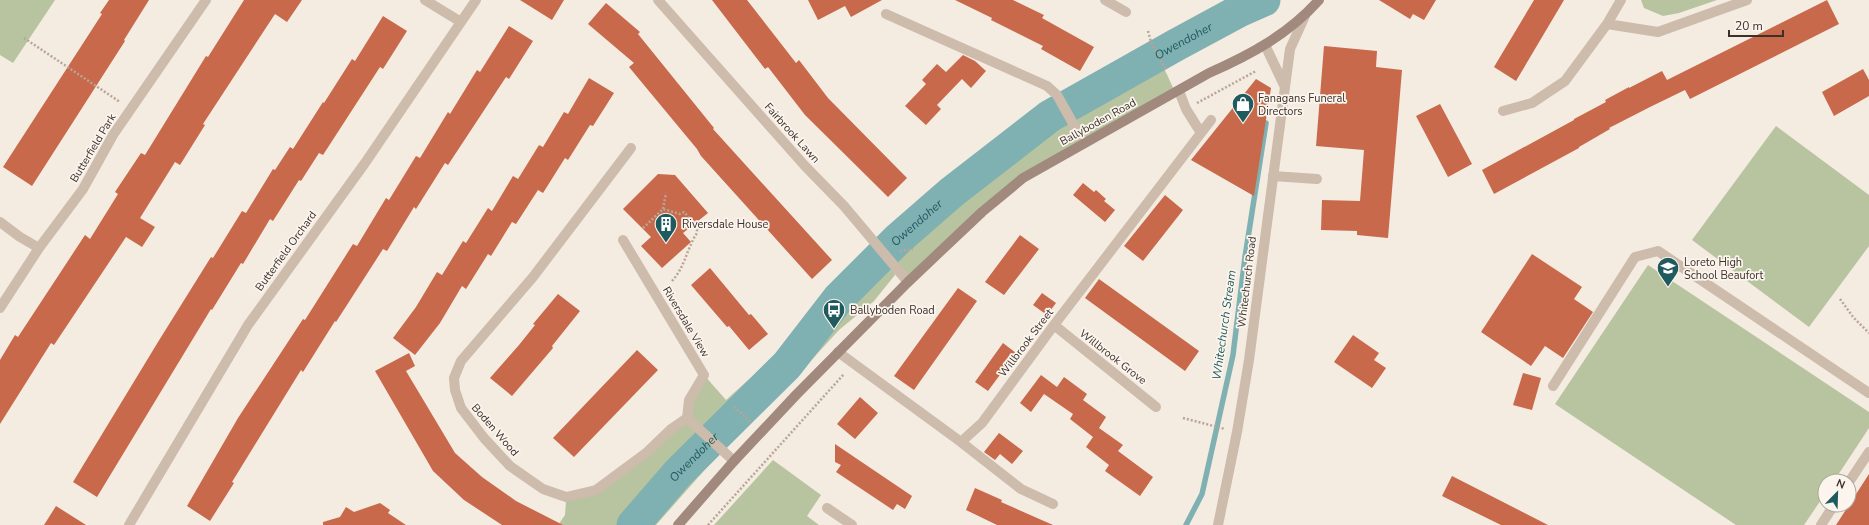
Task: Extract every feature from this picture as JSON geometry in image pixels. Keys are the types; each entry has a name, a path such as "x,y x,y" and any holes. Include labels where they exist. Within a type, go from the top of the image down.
{"main road":[{"name":"Ballyboden Road","path":"678,525 734,461 838,352 908,282 982,212 1023,178 1178,91 1279,37 1305,16 1319,0"}],"street":[{"name":"Butterfield Park","path":"0,308 39,248 83,189 113,135 206,0"},
{"path":"425,0 461,22"},
{"name":"Butterfield Orchard","path":"129,525 248,325 365,163 476,0"},
{"name":"Fairbrook Lawn","path":"658,0 805,166 844,206 908,282"},
{"path":"1105,0 1126,12"},
{"path":"1503,110 1532,102 1565,81 1607,24 1620,0"},
{"path":"1607,24 1658,32 1747,0"},
{"path":"886,14 1047,86 1070,116 1084,143"},
{"name":"Whitechurch Road","path":"1218,525 1237,432 1249,360 1284,85 1290,49 1305,16"},
{"path":"1265,45 1284,85"},
{"path":"1178,91 1186,109 1201,134"},
{"name":"Willbrook Street","path":"961,442 982,423 1054,325 1211,120"},
{"name":"Boden Wood","path":"631,148 533,277 461,361 454,378 455,390 461,408 484,438 510,466 543,489 566,497 596,490 646,453 670,429 687,418"},
{"path":"1273,176 1317,178"},
{"path":"0,222 20,237 39,248"},
{"name":"Riversdale View","path":"623,240 704,375 689,400 687,418"},
{"path":"1553,386 1635,257 1658,251 1869,393"},
{"name":"Willbrook Grove","path":"1054,325 1156,407"},
{"path":"838,352 961,442 1021,489 1053,504"},
{"path":"687,418 734,461"},
{"path":"1855,473 1869,452"},
{"path":"827,508 852,525"},
{"path":"1821,525 1829,513"}],"path":[{"path":"1148,31 1151,42 1166,70"},
{"path":"24,38 120,102"},
{"path":"1195,104 1256,71"},
{"path":"643,228 663,208 666,193"},
{"path":"663,208 680,214 684,212 697,227 697,233 690,244 678,274 672,281"},
{"path":"896,249 901,251 913,249"},
{"path":"1840,299 1853,317 1869,333"},
{"path":"708,525 845,372"},
{"path":"734,407 752,423"},
{"path":"1182,418 1218,427"}],"green space":[{"path":"0,0 55,0 13,63 0,55"},
{"path":"1641,0 1717,0 1679,13 1663,16 1644,8"},
{"path":"1158,55 1175,92 1023,177 906,280 891,263 895,275 874,301 839,330 795,378 717,456 656,525 558,525 565,515 566,501 596,490 687,418 704,375 726,400 838,299 898,239 952,192 1050,116"},
{"path":"1776,126 1869,195 1869,246 1809,327 1692,240"},
{"path":"1648,265 1869,412 1869,428 1839,473 1817,473 1817,506 1804,525 1736,525 1555,404"},
{"path":"773,460 821,495 807,516 819,525 714,525"}],"building":[{"path":"109,0 149,0 124,40 125,41 32,186 3,167 102,14 100,13"},
{"path":"244,0 302,0 287,22 275,14 203,124 205,125 180,165 175,162 140,218 155,227 142,247 126,237 54,345 51,343 0,424 0,360 15,335 18,337 85,235 90,239 118,194 115,192 141,153 145,155 206,56 208,57"},
{"path":"520,0 564,0 552,20"},
{"path":"712,0 747,0 796,63 799,60 828,98 907,178 888,197 805,115 768,67 765,69"},
{"path":"808,0 882,0 851,17 845,6 818,20"},
{"path":"955,0 1013,0 1044,15 1042,18 1094,47 1080,71 1041,49 1043,46"},
{"path":"1379,0 1436,0 1424,20 1413,14 1410,19"},
{"path":"1534,0 1564,0 1516,81 1494,67"},
{"path":"1827,0 1839,24 1690,99 1685,90 1650,107 1609,128 1610,129 1579,148 1494,194 1482,170 1606,102 1605,100 1629,87 1662,71 1667,80"},
{"path":"606,3 640,32 638,34 714,128 713,129 832,260 812,279 701,156 697,149 629,67 634,63 588,24"},
{"path":"383,16 407,31 383,69 380,67 323,155 319,153 301,181 299,180 273,221 270,219 243,264 241,263 212,310 211,309 97,497 73,482 211,257 213,258 242,211 246,213 273,169 275,170 290,147 293,149 352,59 355,61"},
{"path":"509,26 533,41 509,79 506,77 448,165 445,163 416,209 414,207 387,251 383,249 303,372 301,370 232,482 234,483 210,521 187,506 238,418 303,319 305,320 353,244 357,246 386,198 389,200 416,156 420,158 448,112 450,114 477,70 480,72"},
{"path":"1324,46 1377,51 1376,67 1402,70 1388,238 1357,235 1357,231 1321,230 1322,200 1360,201 1364,150 1316,146"},
{"path":"963,55 975,61 986,71 971,88 962,79 937,105 941,109 926,125 905,106 926,84 922,80 937,64 946,72"},
{"path":"1863,69 1869,80 1869,96 1834,116 1822,92"},
{"path":"589,78 614,93 593,126 590,125 568,160 565,158 543,193 538,190 516,224 512,222 491,256 488,254 466,289 462,286 440,323 415,355 393,338 416,307 437,272 442,275 463,241 466,243 488,208 492,211 513,176 518,179 539,145 543,147 564,112 568,114"},
{"name":"Fanagans Funeral Directors","path":"1256,79 1271,88 1254,196 1191,160"},
{"path":"1440,104 1472,164 1448,177 1416,116"},
{"path":"658,174 675,175 708,213 683,233 691,242 662,268 641,246 651,237 623,209"},
{"path":"1083,183 1094,192 1096,190 1106,199 1104,201 1115,210 1105,222 1073,195"},
{"path":"1165,195 1183,210 1143,261 1124,246"},
{"path":"1020,235 1039,249 1004,295 985,282"},
{"path":"1532,254 1582,287 1574,299 1593,312 1563,358 1545,346 1531,366 1481,332"},
{"path":"710,268 749,315 751,314 768,334 749,350 691,285"},
{"path":"1099,279 1199,351 1185,371 1085,298"},
{"path":"958,288 977,301 914,390 894,376"},
{"path":"1042,293 1056,303 1047,315 1033,305"},
{"path":"558,294 580,311 552,346 553,348 512,396 490,378 519,345 535,325 533,324"},
{"path":"1353,335 1379,353 1374,360 1386,368 1372,388 1334,362"},
{"path":"1003,343 1016,353 988,391 975,382"},
{"path":"637,350 658,370 574,457 553,438"},
{"path":"409,353 415,366 406,371 455,453 482,477 516,501 563,525 502,525 464,500 433,471 375,371"},
{"path":"1523,373 1541,378 1532,410 1513,405"},
{"path":"1041,375 1057,387 1064,377 1087,394 1083,400 1106,417 1099,428 1123,445 1118,451 1153,477 1140,496 1105,471 1109,465 1086,447 1093,437 1070,419 1073,414 1044,394 1031,412 1020,403"},
{"path":"860,397 878,413 855,439 837,424"},
{"path":"999,433 1023,451 1012,464 1000,454 995,460 984,452"},
{"path":"835,444 912,496 905,509 897,504 893,510 836,472 841,465 835,462"},
{"path":"1869,474 1869,525 1836,525 1844,513 1857,513 1857,493"},
{"path":"1452,476 1548,525 1501,525 1442,496"},
{"path":"975,488 1002,500 1001,502 1053,525 997,525 966,510"},
{"path":"380,503 390,510 388,513 406,525 323,525 323,522 340,517 346,507 354,512"},
{"path":"56,506 86,525 44,525"}],"waterway":[{"name":"Owendoher","path":"633,525 678,473 787,365 838,299 898,239 952,192 1050,116 1176,45 1239,11 1264,0"},
{"name":"Whitechurch Stream","path":"1186,525 1202,494 1233,355 1245,257 1266,123"}],"place":[{"name":"Fanagans Funeral Directors","path":"1243,124"},
{"name":"Riversdale House","path":"666,244"},
{"name":"Loreto High School Beaufort","path":"1668,288"},
{"name":"Ballyboden Road","path":"834,330"}]}
